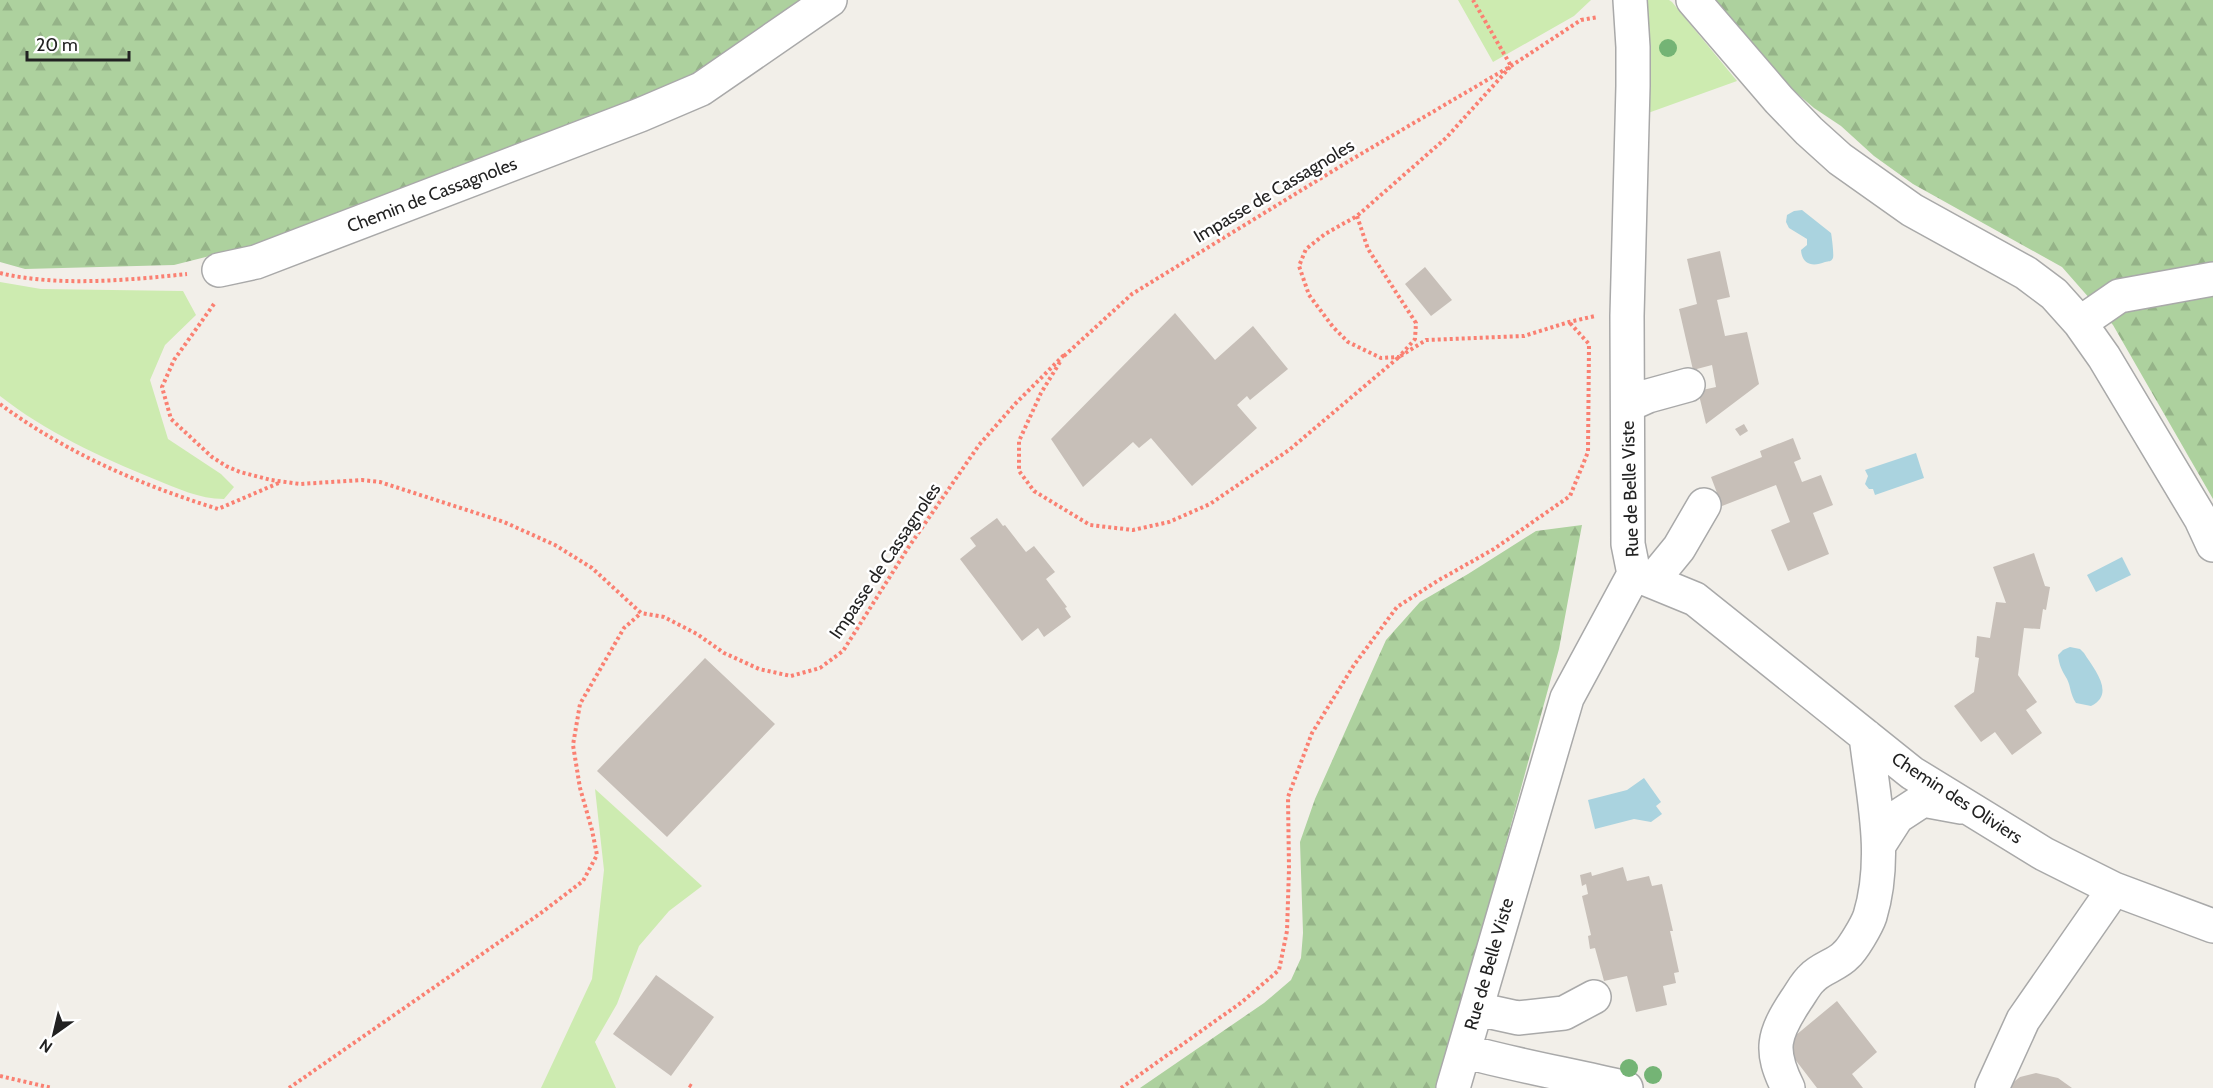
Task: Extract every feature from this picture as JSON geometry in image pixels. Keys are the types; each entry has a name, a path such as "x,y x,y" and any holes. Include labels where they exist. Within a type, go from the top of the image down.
{"street":[{"name":"Chemin de Cassagnoles","path":"219,270 256,262 640,116 701,89 830,0"},
{"path":"1693,0 1779,100 1840,159 1912,210 2026,273 2054,294 2080,323 2120,383 2201,519 2213,545"},
{"name":"Rue de Belle Viste","path":"1453,1088 1567,698 1643,577 1628,544 1627,316 1633,86 1630,5"},
{"path":"2080,323 2119,296 2213,279"},
{"path":"1628,405 1648,396 1688,385"},
{"path":"1643,577 1679,548 1704,505"},
{"name":"Chemin des Oliviers","path":"1643,577 1695,599 1912,773 1970,809 2044,854 2114,889 2213,926"},
{"path":"1788,1088 1777,1066 1775,1042 1786,1015 1812,978 1846,955 1869,918 1879,869 1879,845 1878,811 1866,736"},
{"path":"1879,845 1897,817 1923,800 1970,809"},
{"path":"1992,1088 2023,1020 2114,889"},
{"path":"1477,1009 1518,1018 1564,1013 1594,997"},
{"path":"1464,1051 1504,1062 1626,1088"}],"path":[{"path":"1473,0 1511,66"},
{"name":"Impasse de Cassagnoles","path":"0,404 24,422 86,458 169,494 218,509 281,481 300,484 362,480 380,482 504,522 555,545 592,568 641,613 664,617 697,634 724,653 759,669 791,676 820,668 843,651 908,548 979,445 1064,355 1132,294 1354,158 1511,66 1581,20 1630,5"},
{"name":"Impasse de Cassagnoles","path":"1357,216 1368,249 1416,323 1415,339 1399,357 1381,358 1348,342 1333,327 1309,295 1299,266 1306,249 1325,234 1357,216 1446,138 1511,66"},
{"path":"0,273 25,279 129,280 219,270 219,291 212,307 174,360 162,387 171,419 189,438 226,466 281,481"},
{"name":"Impasse de Cassagnoles","path":"1064,355 1041,393 1019,441 1019,471 1034,491 1090,525 1133,530 1168,522 1210,504 1289,450 1399,357 1426,340 1524,336 1569,322 1612,314 1627,316"},
{"path":"1121,1088 1242,1002 1279,970 1287,931 1288,797 1312,733 1354,665 1397,607 1494,549 1570,496 1588,452 1589,344 1569,322"},
{"path":"289,1088 542,913 583,880 597,855 580,788 573,745 580,704 624,628 641,613"},
{"path":"0,1076 52,1088"},
{"path":"689,1085 694,1088"}],"green space":[{"path":"0,0 815,0 706,71 289,236 174,265 25,269 0,262"},
{"path":"1458,0 1591,0 1574,16 1493,62"},
{"path":"1647,0 1672,2 1737,81 1648,113 1650,56"},
{"path":"1713,0 2213,0 2213,499 2113,325 2062,267 1913,184 1874,156 1841,126 1814,108 1767,68"},
{"path":"0,282 41,289 183,291 196,315 165,345 150,380 168,439 221,474 234,487 224,499 188,492 114,462 36,421 0,396"},
{"path":"1582,525 1559,649 1439,1088 1140,1088 1264,1003 1291,980 1301,958 1303,933 1300,842 1315,799 1386,640 1420,602 1536,531"},
{"path":"595,789 702,886 669,911 639,946 617,1004 595,1042 616,1088 541,1088 592,979 604,870"}],"water":[{"path":"1802,210 1831,233 1833,258 1831,261 1809,264 1803,259 1801,250 1807,245 1807,239 1789,228 1786,222 1787,215"},
{"path":"1916,453 1924,478 1875,495 1873,489 1869,489 1865,484 1868,476 1865,470"},
{"path":"2122,557 2131,575 2096,592 2087,575"},
{"path":"2070,647 2080,649 2084,653 2101,681 2102,695 2091,706 2076,703 2062,671 2058,655"},
{"path":"1644,778 1661,802 1656,806 1662,814 1651,822 1634,819 1595,829 1588,800 1627,790"}],"building":[{"path":"1720,251 1730,297 1717,300 1725,336 1747,332 1759,384 1706,424 1698,391 1716,387 1712,365 1693,370 1679,309 1697,304 1687,259"},
{"path":"1425,267 1452,300 1431,316 1405,284"},
{"path":"1175,313 1215,360 1253,326 1288,369 1250,400 1247,396 1237,405 1257,428 1192,486 1151,438 1139,448 1133,442 1083,487 1051,439"},
{"path":"1744,424 1748,431 1740,436 1735,429"},
{"path":"1793,438 1801,459 1794,462 1802,482 1821,475 1833,505 1813,513 1829,554 1788,571 1771,530 1790,522 1776,485 1722,506 1711,477 1762,457 1760,451"},
{"path":"997,518 1026,552 1034,546 1055,572 1046,579 1067,607 1065,608 1071,617 1044,637 1038,628 1022,641 960,559 976,546 970,538"},
{"path":"2034,553 2045,586 2050,587 2040,629 2024,628 2018,675 2037,702 2026,710 2042,733 2012,755 1995,732 1981,742 1954,706 1974,692 1979,658 1975,657 1977,636 1990,638 1996,602 2006,603 1993,567"},
{"path":"705,658 775,724 667,837 597,771"},
{"path":"1623,867 1627,881 1649,876 1652,886 1662,884 1673,931 1670,931 1679,972 1674,973 1676,983 1663,986 1667,1005 1636,1012 1627,976 1604,981 1595,948 1590,949 1588,936 1591,935 1582,896 1588,894 1586,884 1582,886 1580,875 1591,872 1592,876"},
{"path":"656,975 714,1017 671,1076 613,1034"},
{"path":"1837,1001 1877,1052 1852,1074 1863,1088 1817,1088 1784,1045"},
{"path":"2036,1073 2058,1078 2072,1088 2006,1088 2020,1077"}]}
